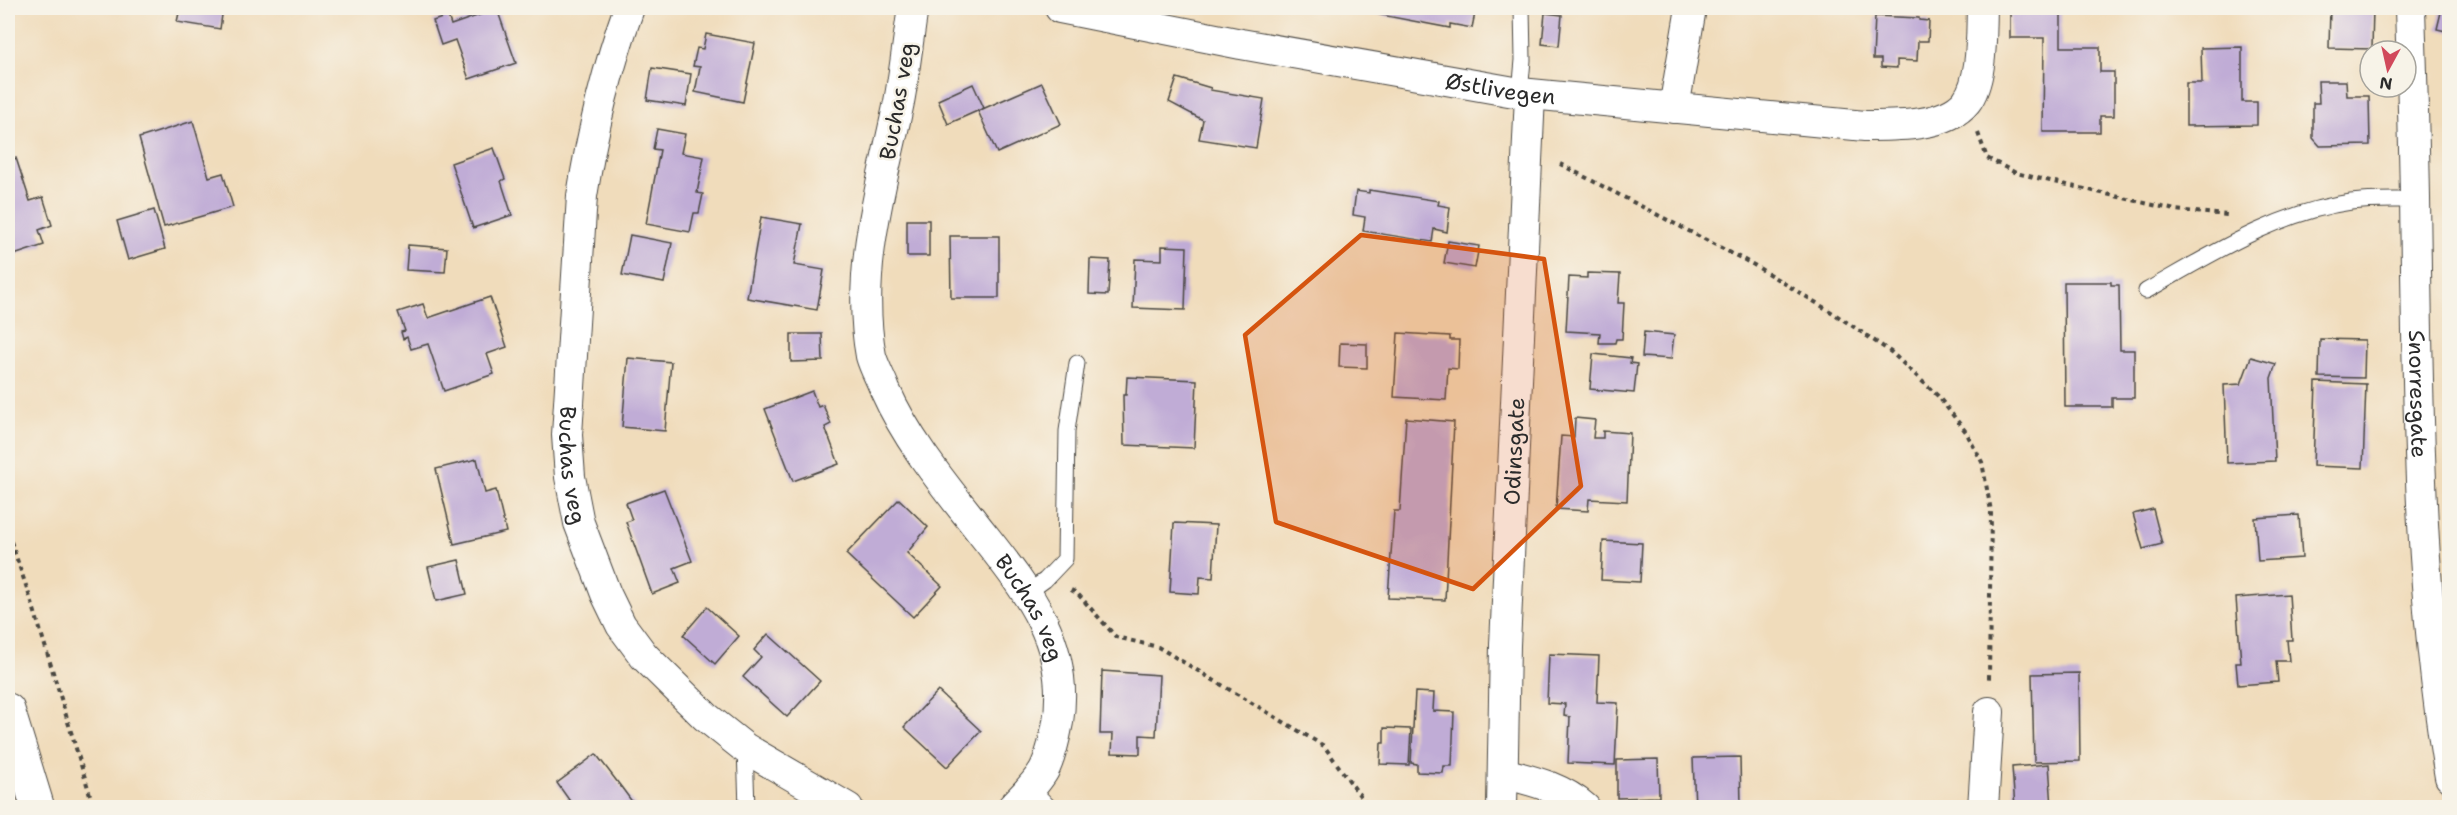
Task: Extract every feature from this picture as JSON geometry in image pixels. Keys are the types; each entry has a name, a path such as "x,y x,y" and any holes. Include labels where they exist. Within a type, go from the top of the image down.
{"highway":[{"path":"8,710 38,807"}],"street":[{"name":"Buchas veg","path":"629,8 598,111 582,196 567,435 570,477 579,523 606,594 621,625 644,656 706,717 745,748 848,807"},
{"name":"Buchas veg","path":"913,8 899,100 873,222 866,313 872,359 895,411 925,458 1036,587 1058,664 1061,700 1056,736 1031,801"},
{"name":"Østlivegen","path":"1060,8 1241,44 1525,94 1865,126 1905,125 1956,109"},
{"path":"1674,108 1691,8"},
{"path":"1956,109 1977,76 1982,8"},
{"name":"Snorresgate","path":"2410,8 2416,353 2426,568 2439,713 2450,777"},
{"name":"Odinsgate","path":"1502,807 1506,633 1528,147 1525,94"},
{"path":"1983,807 1989,712"},
{"path":"1503,773 1569,794 1585,807"}],"lane":[{"path":"1522,8 1525,94"},
{"path":"2146,291 2219,250 2291,217 2351,202 2415,200"},
{"path":"1036,587 1065,560 1067,431 1077,363"},
{"path":"745,748 747,807"}],"path":[{"path":"1956,109 1987,158 2016,173 2175,210 2235,216"},
{"path":"1528,147 1754,265 1833,313 1891,352 1938,396 1966,432 1982,462 1990,511 1989,712"},
{"path":"8,533 33,606 94,807"},
{"path":"1036,587 1077,593 1116,637 1158,647 1324,746 1366,804 1375,807"}],"highlighted area":[{"path":"1361,235 1544,259 1581,486 1473,589 1276,522 1245,335"}],"building":[{"path":"180,8 223,8 220,29 177,22"},
{"path":"1377,8 1476,8 1472,28 1450,24 1450,28 1376,14"},
{"path":"2010,8 2061,8 2061,47 2100,47 2100,72 2114,72 2114,116 2100,116 2100,132 2043,132 2044,38 2010,38"},
{"path":"2330,8 2373,8 2372,39 2358,39 2358,49 2329,48"},
{"path":"2442,8 2450,8 2450,32 2437,29"},
{"path":"497,9 516,63 469,79 455,40 441,45 433,21 448,16 451,25"},
{"path":"1545,13 1562,15 1559,46 1542,44"},
{"path":"1875,16 1919,18 1919,20 1929,21 1928,41 1918,41 1917,61 1897,60 1897,68 1881,67 1881,59 1873,59"},
{"path":"706,34 755,43 743,102 695,92 700,67 693,66 697,48 703,49"},
{"path":"2242,47 2242,102 2257,102 2257,125 2186,126 2186,83 2202,83 2201,48"},
{"path":"652,68 691,74 686,106 647,100"},
{"path":"1177,78 1211,88 1210,90 1264,99 1256,148 1199,139 1203,120 1169,102"},
{"path":"2318,81 2346,81 2347,96 2369,99 2370,145 2320,146 2313,138 2313,103 2319,103"},
{"path":"1042,83 1061,124 997,153 978,111"},
{"path":"973,84 984,108 948,124 938,100"},
{"path":"193,121 209,177 223,173 233,207 164,227 139,138"},
{"path":"657,129 685,134 681,153 704,157 697,193 703,194 699,213 694,213 690,232 646,224 660,150 653,149"},
{"path":"494,148 505,179 501,181 512,215 473,228 451,163"},
{"path":"16,158 30,201 43,197 52,225 39,230 44,245 8,257 8,161"},
{"path":"1369,190 1439,201 1438,205 1450,207 1447,232 1434,229 1432,242 1363,231 1365,217 1353,215 1356,191 1369,193"},
{"path":"154,210 165,249 128,260 117,221"},
{"path":"761,217 802,224 794,265 824,270 817,310 747,298"},
{"path":"907,220 929,220 929,256 907,256"},
{"path":"630,235 672,243 664,283 622,275"},
{"path":"950,236 999,236 999,298 951,298"},
{"path":"1448,241 1479,246 1475,268 1444,263"},
{"path":"408,245 447,248 445,272 406,270"},
{"path":"1162,246 1187,247 1185,310 1133,308 1135,259 1162,260"},
{"path":"1090,259 1110,260 1108,295 1089,294"},
{"path":"1587,273 1620,274 1618,303 1624,303 1622,339 1616,339 1615,343 1599,343 1600,333 1566,331 1569,277 1587,278"},
{"path":"2064,282 2111,282 2111,285 2119,285 2120,350 2134,350 2134,398 2112,398 2112,407 2065,407"},
{"path":"490,297 507,347 487,354 494,374 444,391 428,344 411,349 407,337 403,339 401,332 405,331 398,312 423,304 428,318"},
{"path":"1644,332 1674,335 1671,359 1642,357"},
{"path":"1398,333 1450,336 1450,340 1459,340 1458,369 1448,368 1446,400 1394,397"},
{"path":"791,334 822,334 823,361 791,362"},
{"path":"2320,339 2365,340 2364,378 2319,377"},
{"path":"1340,343 1367,344 1367,368 1339,367"},
{"path":"1593,354 1631,358 1630,363 1637,364 1634,393 1590,389"},
{"path":"2251,357 2276,364 2271,378 2275,461 2227,463 2224,385 2241,384"},
{"path":"628,358 671,362 665,431 622,427"},
{"path":"1127,377 1197,380 1194,448 1124,445 1123,395 1126,395"},
{"path":"2316,382 2366,384 2363,468 2313,466"},
{"path":"812,391 818,407 823,405 831,424 825,427 839,464 793,481 765,409"},
{"path":"1406,418 1454,422 1445,600 1388,598 1394,511 1400,511"},
{"path":"1575,418 1595,420 1593,438 1603,438 1603,431 1630,433 1627,501 1589,499 1588,511 1556,509 1561,436 1574,437"},
{"path":"477,459 485,493 496,490 506,532 454,544 436,469"},
{"path":"664,489 692,561 674,568 680,583 652,594 626,522 632,520 626,503"},
{"path":"899,499 928,527 907,553 942,586 913,617 846,554"},
{"path":"2153,509 2162,544 2143,549 2133,514"},
{"path":"2299,515 2302,558 2258,561 2255,518"},
{"path":"1174,523 1216,525 1213,578 1200,577 1199,594 1170,592"},
{"path":"1603,541 1642,543 1640,582 1601,580"},
{"path":"459,560 467,594 436,601 428,567"},
{"path":"2289,594 2292,640 2287,640 2289,661 2276,661 2278,682 2238,685 2236,663 2241,663 2236,598"},
{"path":"707,607 739,636 715,664 683,635"},
{"path":"768,634 820,681 787,717 743,677 761,657 754,650"},
{"path":"1549,654 1599,656 1597,702 1618,703 1615,765 1568,763 1570,717 1564,716 1565,704 1547,703"},
{"path":"1102,671 1159,675 1156,736 1140,735 1140,754 1112,753 1113,734 1100,734"},
{"path":"2079,673 2080,761 2034,762 2032,674"},
{"path":"938,691 981,731 947,767 904,727"},
{"path":"1415,692 1434,693 1433,711 1454,712 1452,766 1444,766 1443,773 1417,772 1417,764 1411,763"},
{"path":"1384,728 1411,729 1409,765 1380,764"},
{"path":"596,754 636,807 574,807 557,783"},
{"path":"1740,757 1741,807 1695,807 1693,758"},
{"path":"1658,759 1659,797 1617,798 1617,760"},
{"path":"2049,764 2052,807 2015,807 2012,767"}]}
